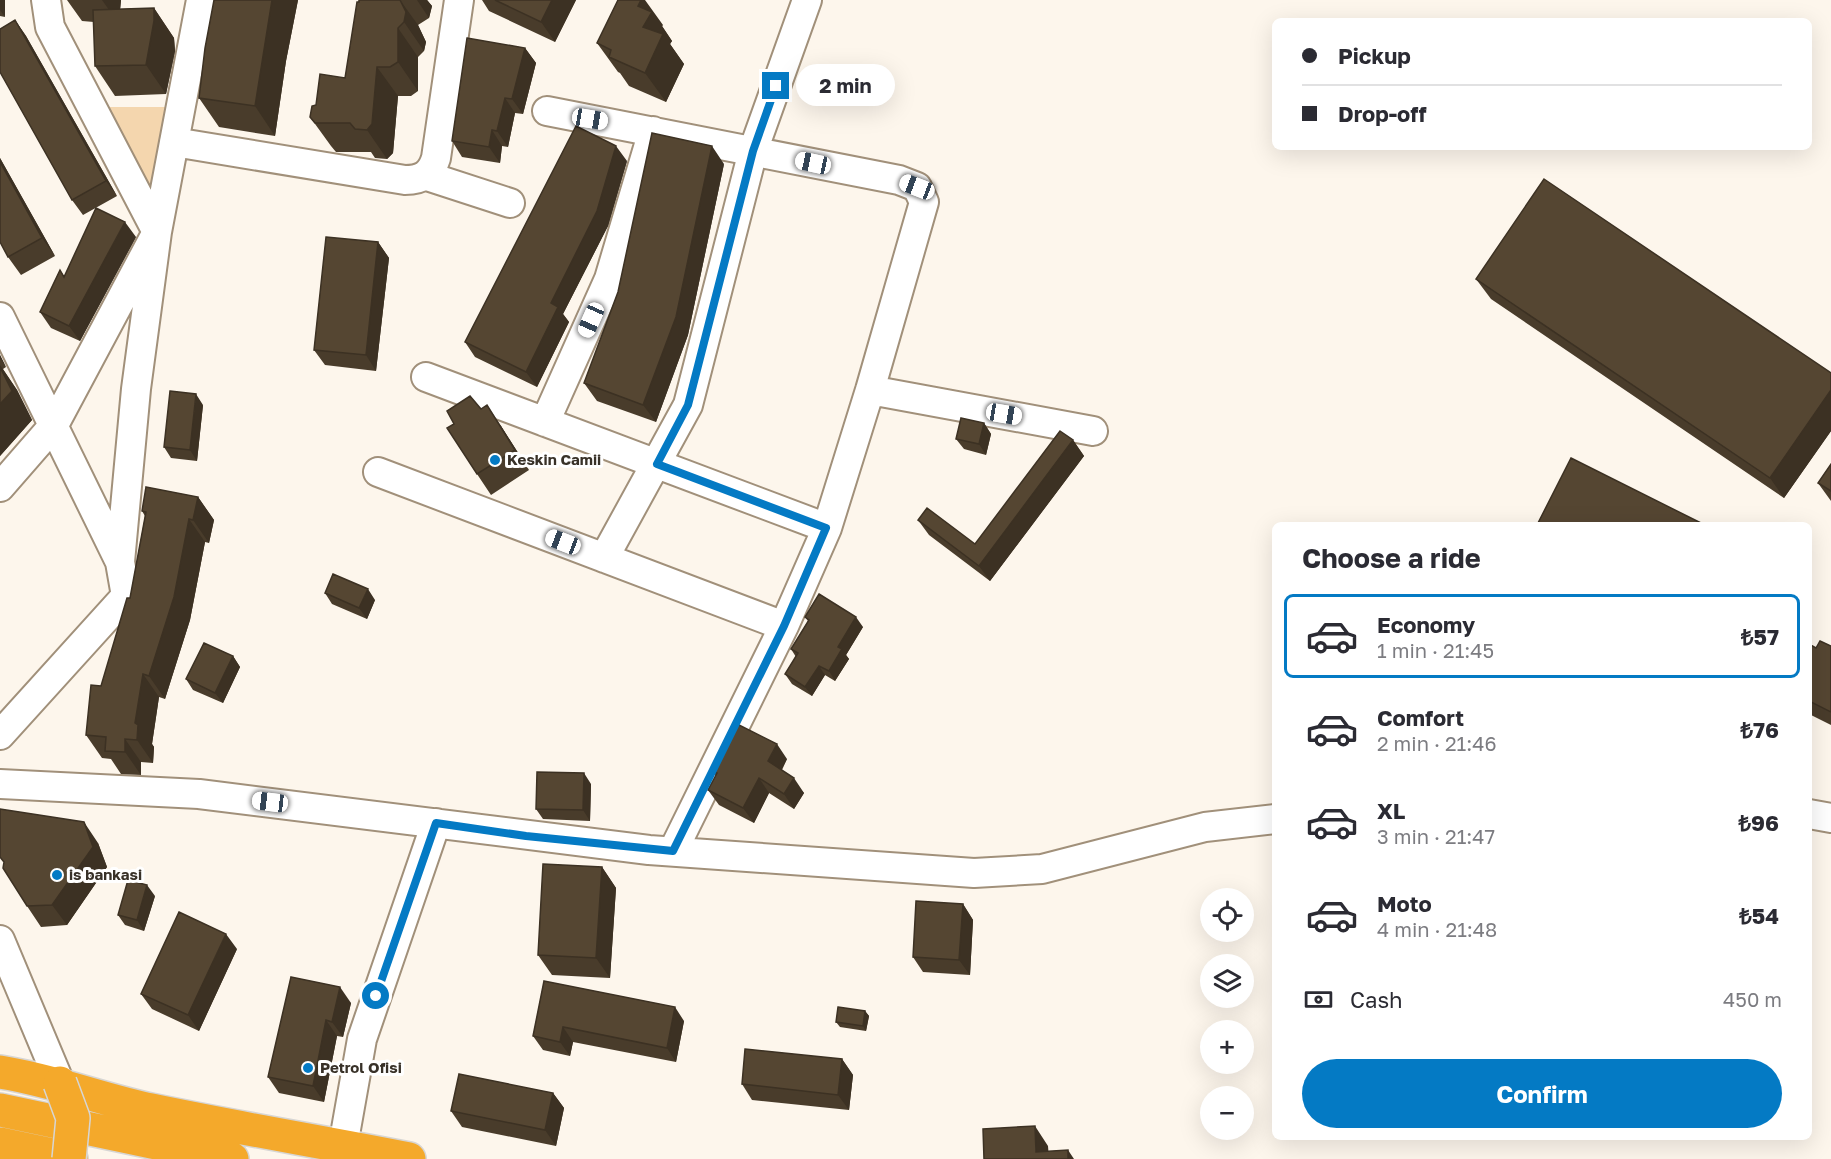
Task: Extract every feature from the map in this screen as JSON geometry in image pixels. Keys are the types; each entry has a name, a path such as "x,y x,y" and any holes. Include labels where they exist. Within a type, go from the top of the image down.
{"highway":[{"path":"0,1072 60,1083 102,1098 152,1110 409,1159"},
{"path":"0,1144 70,1159 73,1118 60,1083"},
{"path":"0,1110 232,1159"}],"street":[{"path":"46,0 50,27 157,232"},
{"path":"0,735 126,596 120,562 136,389 157,232 201,0"},
{"path":"427,176 436,158 459,0"},
{"path":"604,558 688,405 753,151 807,0"},
{"path":"547,111 899,180 917,187 924,202 870,390 826,528 784,626 673,851"},
{"path":"545,422 609,279 653,131"},
{"path":"174,142 405,180 417,180 427,176 510,203"},
{"path":"0,487 54,425 157,232"},
{"path":"0,316 120,562"},
{"path":"426,377 826,528"},
{"path":"870,390 1093,430"},
{"path":"378,472 784,626"},
{"path":"0,784 199,794 526,836 673,851 974,873 1009,873 1042,869 1205,827 1272,819"},
{"path":"1812,815 1831,818"},
{"path":"343,1146 362,1039 436,823"},
{"path":"0,940 60,1083"}],"shaded area":[{"path":"101,107 178,107 157,206"}],"building":[{"path":"214,0 272,0 255,106 199,98"},
{"path":"359,0 400,0 406,12 404,22 398,28 398,62 390,67 377,67 372,124 367,130 355,129 350,123 315,123 310,117 312,106 316,105 320,74 345,78"},
{"path":"495,0 552,0 541,22"},
{"path":"618,0 641,0 638,6 652,12 643,27 663,34 645,73 609,57 611,50 597,43"},
{"path":"154,8 154,21 146,65 95,66 93,10"},
{"path":"15,20 106,181 72,200 0,72 0,29"},
{"path":"467,38 525,48 512,99 505,98 497,131 492,130 489,147 452,141"},
{"path":"576,126 616,146 597,211 551,303 558,307 526,372 465,342"},
{"path":"652,133 712,146 676,317 643,405 584,383 618,292"},
{"path":"0,162 42,238 8,257 0,242"},
{"path":"1544,179 1831,373 1831,390 1770,478 1476,279"},
{"path":"96,208 125,222 69,326 40,312 60,270 64,277"},
{"path":"326,237 378,242 366,355 314,350"},
{"path":"0,367 12,391 0,404"},
{"path":"170,391 196,394 190,450 164,447"},
{"name":"Keskin Camii","path":"470,396 481,409 487,405 515,450 477,474 447,428 454,424 447,411"},
{"path":"961,418 984,423 979,444 956,439"},
{"path":"1060,431 1073,440 979,566 918,520 927,508 975,544"},
{"path":"1571,458 1699,522 1539,522"},
{"path":"1831,464 1831,491 1818,483"},
{"path":"146,487 198,497 193,520 189,519 174,597 149,676 143,674 135,723 138,725 137,740 125,739 125,752 105,751 106,737 86,735 91,685 101,686 127,598 130,598 146,512 142,511"},
{"path":"333,574 368,589 359,608 325,593"},
{"path":"819,594 856,617 838,647 842,649 829,671 819,666 805,687 785,674 798,653 791,649 809,620 805,617"},
{"path":"1820,641 1831,646 1831,712 1812,702 1812,646 1816,648"},
{"path":"204,643 233,656 215,693 186,679"},
{"path":"737,724 777,744 768,761 794,778 784,794 759,778 743,808 708,790 717,773 713,771"},
{"path":"537,772 584,773 583,810 536,809"},
{"name":"is bankasi","path":"0,809 84,822 93,847 52,905 27,906 3,868 4,862 0,857"},
{"path":"543,864 602,867 596,958 538,955"},
{"path":"128,880 147,885 137,920 118,915"},
{"path":"916,901 963,904 959,960 913,957"},
{"path":"179,912 226,934 188,1015 141,994"},
{"path":"291,977 340,987 332,1022 326,1020 313,1086 268,1077"},
{"path":"544,981 675,1007 667,1048 563,1027 560,1042 533,1036"},
{"path":"838,1007 865,1011 863,1026 836,1022"},
{"path":"745,1049 842,1059 838,1095 742,1084"},
{"path":"459,1074 553,1093 545,1130 451,1111"},
{"path":"1035,1126 1036,1152 1068,1150 1068,1159 984,1159 983,1129"}],"place":[{"name":"Keskin Camii","path":"495,460"},
{"name":"is bankasi","path":"57,875"},
{"name":"Petrol Ofisi","path":"308,1068"}],"route":[{"path":"376,996 436,823 526,836 673,851 784,626 826,528 657,464 688,405 753,151 776,86"}]}
